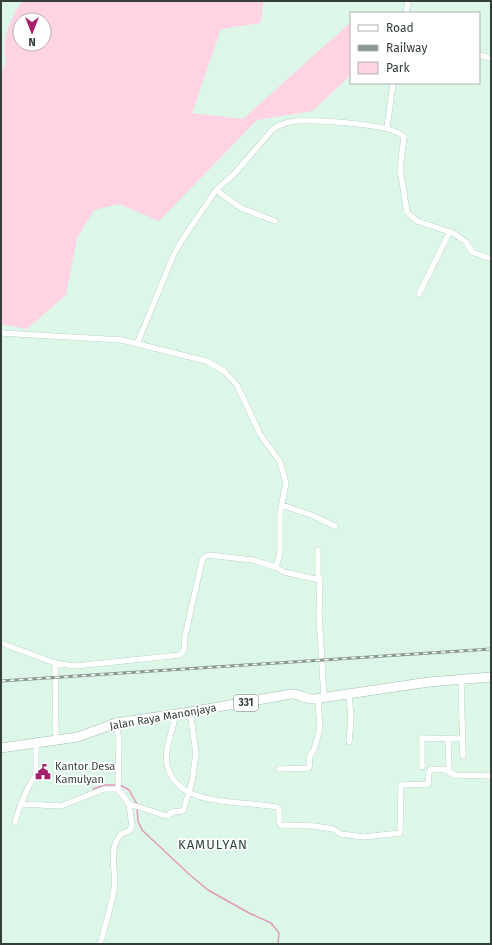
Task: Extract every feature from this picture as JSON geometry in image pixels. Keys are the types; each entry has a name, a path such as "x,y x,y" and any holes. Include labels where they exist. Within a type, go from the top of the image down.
{"main road":[{"name":"Jalan Raya Manonjaya","path":"1,748 78,737 116,723 190,712 291,694 296,694 308,700 429,682 491,677"}],"street":[{"path":"406,12 408,1"},
{"path":"480,55 491,58"},
{"path":"386,128 393,84"},
{"path":"137,344 178,247 216,190 234,174 278,125 296,121 386,128 398,131 404,136 400,169 407,212 417,221 450,231 466,242 472,252 491,259"},
{"path":"216,190 241,208 275,221"},
{"path":"419,294 450,231"},
{"path":"1,333 115,340 206,361 224,371 232,379 242,394 260,434 280,462 286,483 282,505 281,539 276,567"},
{"path":"282,505 311,515 335,526"},
{"path":"279,769 309,768 310,755 314,750 320,728 320,580 318,574 318,550"},
{"path":"1,643 55,663 79,666 180,655 184,650 187,623 201,565 206,556 226,556 253,560 276,567 284,572 320,580"},
{"path":"55,663 56,740"},
{"path":"462,680 463,756"},
{"path":"349,694 351,719 349,742"},
{"path":"23,804 61,806 104,789 118,789 134,805 167,816 172,812 181,812 184,810 189,792 196,753 190,712"},
{"path":"175,714 173,730 168,746 168,768 175,781 189,792 210,800 277,807 279,810 279,822 281,825 314,826 333,829 341,834 364,837 400,833 401,785 428,784 428,772 431,769 446,770 455,775 491,776"},
{"path":"116,723 119,740 118,789"},
{"path":"422,767 422,738 448,738 448,740 462,739"},
{"path":"448,740 449,767"},
{"path":"15,822 19,808 23,804 31,780 36,774 36,742"},
{"path":"100,944 114,891 113,855 116,843 121,834 132,828 134,805"}],"green space":[{"path":"22,1 263,1 261,23 221,29 192,113 243,119 350,23 350,76 312,111 257,120 159,221 119,204 94,210 77,238 66,295 27,329 1,324 1,74 6,60 4,45 12,20 12,52 52,52 52,12 16,12"}],"waterway":[{"path":"93,789 105,785 116,785"},
{"path":"120,785 129,790 137,804"},
{"path":"137,808 138,821 142,830 208,890 249,913 271,923 279,933 278,944"}],"railway":[{"path":"1,681 491,649"}],"place":[{"name":"Kantor Desa Kamulyan","path":"43,772"}],"district":[{"name":"KAMULYAN","path":"213,844"}]}
